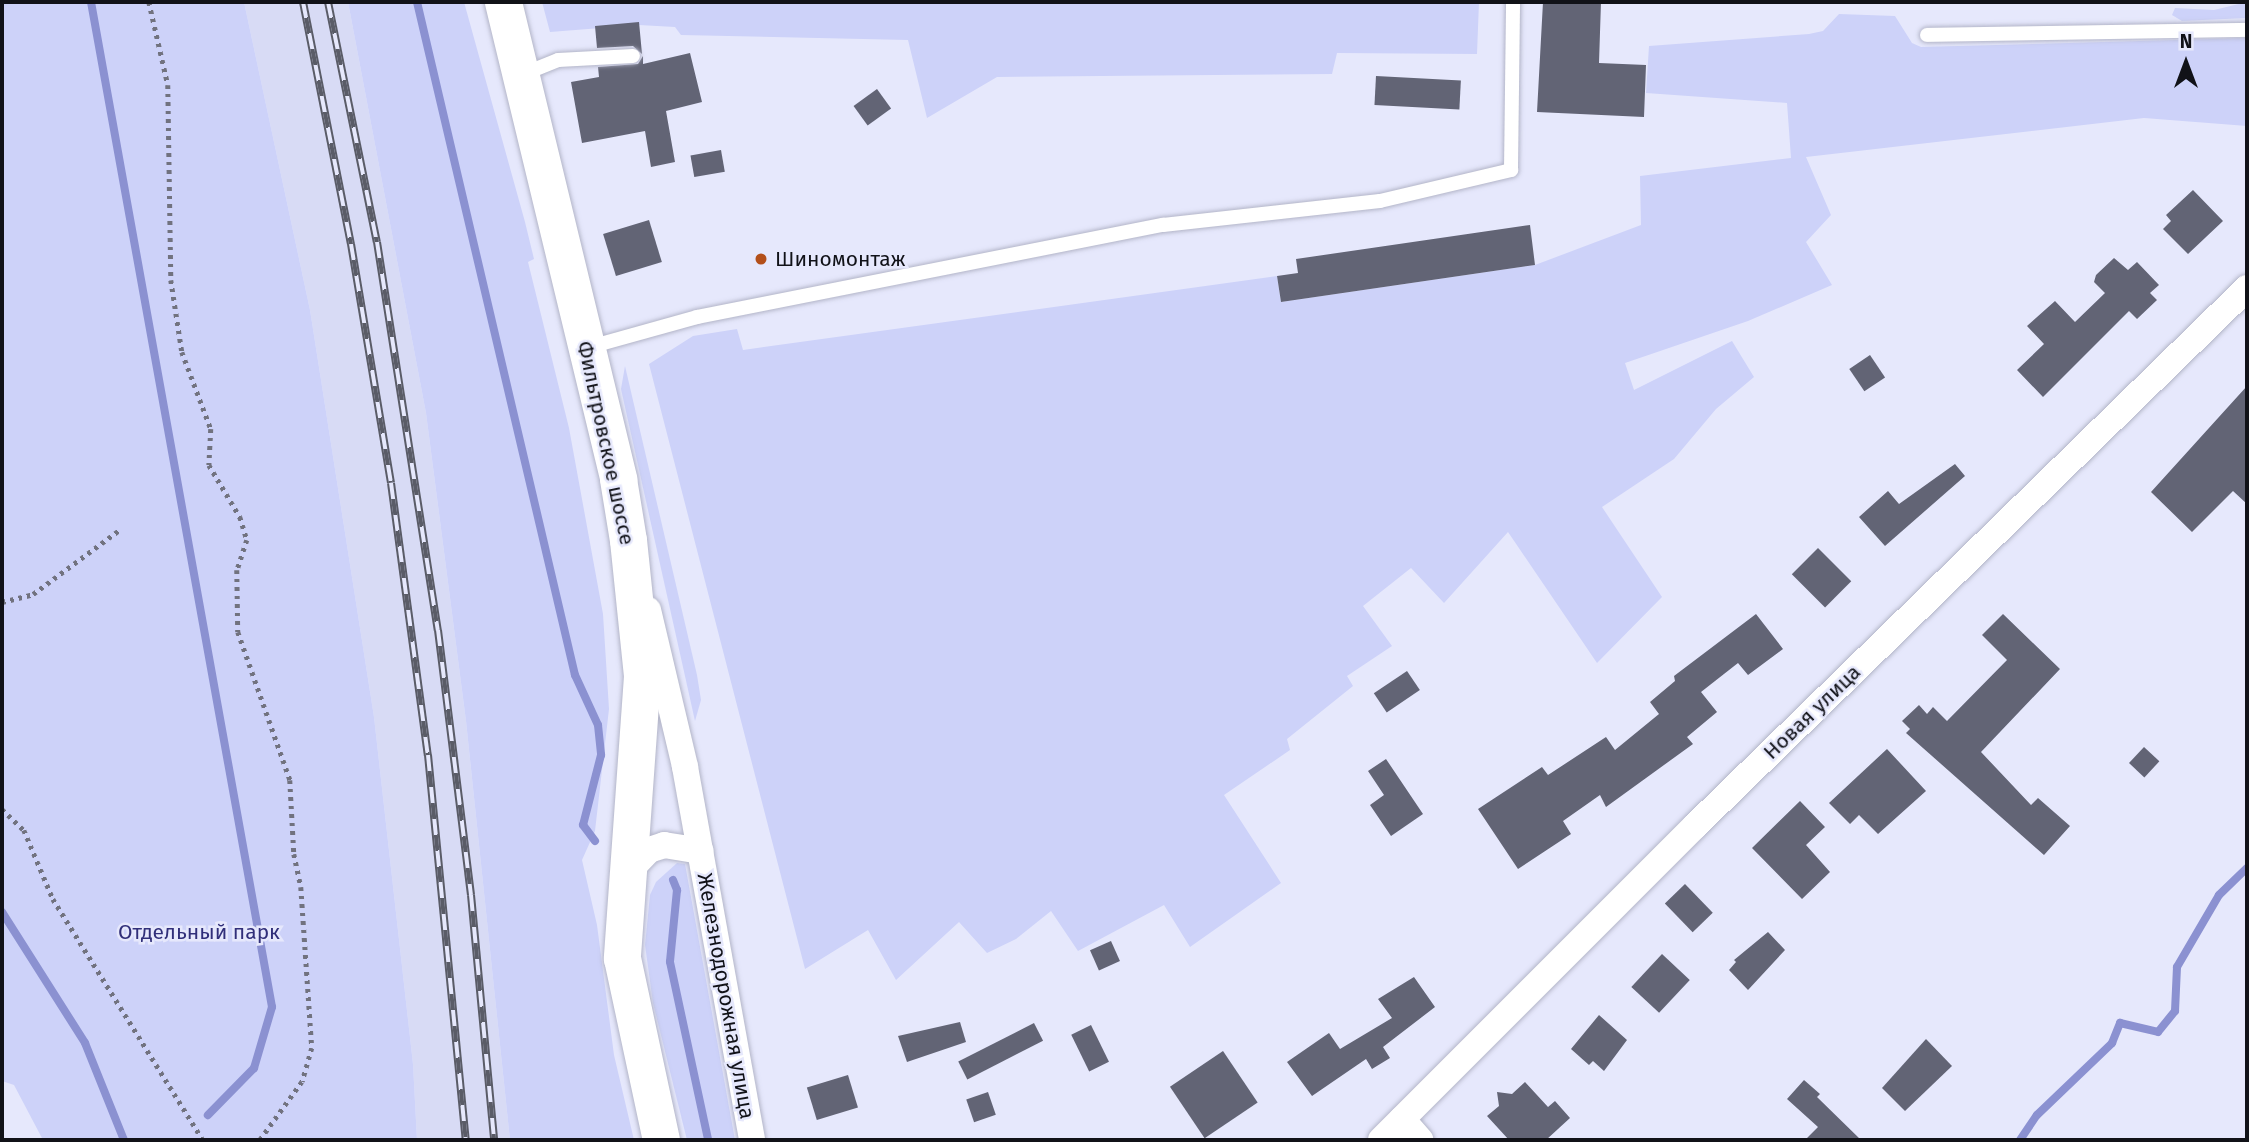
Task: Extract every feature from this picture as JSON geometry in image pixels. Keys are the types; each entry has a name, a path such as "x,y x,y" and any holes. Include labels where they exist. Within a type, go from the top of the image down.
{"main road":[{"name":"Фильтровское шоссе","path":"503,2 618,479 628,540 642,676 622,958 661,1140"}],"street":[{"name":"Новая улица","path":"1381,1140 1695,826 2247,288"},
{"name":"Железнодорожная улица","path":"628,540 664,669 701,851 752,1140"},
{"path":"626,874 649,850 664,845 701,851"},
{"path":"1402,1119 1420,1140"}],"lane":[{"path":"586,348 697,317 1163,225 1380,201 1511,170 1513,2"},
{"path":"1927,35 2247,30"},
{"path":"521,75 558,61 633,56"}],"path":[{"path":"149,2 168,85 171,280 182,352 211,429 209,465 240,517 247,540 237,570 238,632 290,780 294,855 302,887 312,1048 302,1082 260,1140"},
{"path":"2,602 33,594 121,529"},
{"path":"2,809 24,830 53,899 203,1140"}],"shaded area":[{"path":"244,2 348,2 426,413 466,721 510,1140 417,1140 413,1064 374,717 310,310"}],"green space":[{"name":"Отдельный парк","path":"2,2 244,2 310,310 374,717 413,1064 417,1140 43,1140 14,1085 2,1081"},
{"path":"348,2 464,2 525,222 534,259 528,262 569,428 603,614 609,709 595,831 582,860 597,925 614,1055 634,1140 510,1140 466,721 426,413"},
{"path":"542,2 1479,2 1477,54 1337,53 1332,74 997,77 927,118 908,40 681,35 675,27 639,25 550,32"},
{"path":"2247,2 2246,18 2182,21 2172,15 2175,8 2214,10"},
{"path":"1839,14 1895,16 1912,43 1921,47 2247,38 2247,126 2144,118 1806,157 1831,215 1806,242 1832,285 1748,321 1625,363 1634,390 1732,341 1754,377 1716,409 1674,459 1602,507 1662,597 1597,663 1508,532 1444,603 1411,568 1363,606 1392,646 1347,676 1353,686 1287,739 1290,750 1224,795 1281,883 1190,947 1164,905 1078,951 1051,911 1016,939 987,953 959,922 896,980 868,930 805,969 649,364 693,336 737,329 743,350 1277,276 1281,302 1535,265 1641,225 1640,176 1791,158 1787,103 1646,93 1649,46 1809,34 1823,31"},
{"path":"625,366 697,675 701,700 695,721 621,389"},
{"path":"677,863 685,864 735,1140 687,1140 653,1003 645,945 650,895 656,882"}],"building":[{"path":"1543,2 1601,2 1599,63 1646,65 1644,117 1537,112"},
{"path":"639,22 642,54 633,46 597,48 595,26"},
{"path":"690,53 702,102 666,111 675,162 651,167 645,131 582,143 571,82 599,77 598,67 638,64 643,56 643,64"},
{"path":"1376,76 1461,80 1459,109 1374,105"},
{"path":"877,89 891,108 868,125 854,106"},
{"path":"721,150 725,172 694,177 690,155"},
{"path":"2193,190 2223,221 2188,254 2163,229 2171,221 2166,215"},
{"path":"649,220 662,262 616,276 603,234"},
{"path":"1530,225 1535,265 1281,302 1277,276 1298,273 1296,259"},
{"path":"2114,258 2128,270 2137,262 2159,285 2150,293 2157,300 2137,319 2129,311 2043,397 2017,370 2044,344 2027,326 2055,301 2075,322 2105,293 2094,282 2096,275"},
{"path":"1870,355 1885,377 1864,391 1849,369"},
{"path":"2247,386 2247,504 2233,491 2192,532 2151,492"},
{"path":"1955,464 1965,476 1885,546 1859,517 1888,491 1899,504"},
{"path":"1818,548 1851,581 1825,607 1792,574"},
{"path":"1756,614 1783,649 1748,675 1738,663 1701,692 1717,712 1687,737 1693,744 1606,807 1600,795 1563,821 1571,834 1518,869 1478,809 1542,767 1548,775 1606,737 1615,750 1659,714 1650,702 1675,681 1674,676"},
{"path":"2003,614 2060,669 1981,752 2031,805 2038,798 2070,826 2044,855 1906,733 1910,729 1902,721 1919,705 1927,714 1933,707 1947,721 2007,660 1982,635"},
{"path":"1407,671 1420,690 1387,712 1374,693"},
{"path":"2144,747 2159,761 2144,777 2129,763"},
{"path":"1887,749 1926,791 1878,834 1859,815 1850,824 1829,803"},
{"path":"1386,759 1423,814 1391,836 1370,805 1384,795 1368,771"},
{"path":"1800,801 1825,827 1806,845 1830,872 1802,899 1752,848"},
{"path":"1685,884 1713,913 1693,932 1665,903"},
{"path":"1768,932 1785,950 1748,990 1729,970 1736,962 1734,960"},
{"path":"1111,941 1120,961 1099,970 1090,950"},
{"path":"1662,954 1690,980 1659,1013 1631,987"},
{"path":"1414,977 1435,1007 1383,1047 1390,1058 1372,1069 1366,1059 1312,1096 1287,1062 1329,1033 1340,1049 1392,1018 1378,999"},
{"path":"1599,1015 1627,1040 1604,1071 1593,1061 1589,1065 1571,1049"},
{"path":"960,1022 966,1042 907,1062 898,1036"},
{"path":"1034,1023 1043,1041 967,1079 958,1062"},
{"path":"1091,1025 1109,1062 1089,1071 1071,1035"},
{"path":"1926,1039 1952,1066 1905,1111 1882,1088"},
{"path":"1223,1051 1258,1102 1205,1138 1170,1087"},
{"path":"848,1075 858,1108 817,1120 807,1088"},
{"path":"1804,1080 1820,1094 1817,1097 1861,1140 1805,1140 1818,1127 1787,1099"},
{"path":"1525,1082 1548,1107 1555,1101 1570,1118 1546,1140 1509,1140 1487,1116 1499,1106 1497,1092 1512,1094"},
{"path":"988,1092 996,1115 974,1122 966,1099"}],"waterway":[{"path":"91,2 272,1007 254,1068 208,1115"},
{"path":"417,2 575,675 598,725 601,755 583,825 595,841"},
{"path":"2020,1140 2037,1115 2112,1043 2120,1023 2158,1032 2175,1011 2177,967 2219,895 2247,868"},
{"path":"673,880 677,890 670,962 708,1140"},
{"path":"2,912 85,1043 124,1140"}],"railway":[{"path":"303,2 351,244 391,483 428,755 466,1140"},
{"path":"328,2 377,242 438,630 471,895 494,1140"}],"place":[{"name":"Шиномонтаж","path":"761,259"}]}
